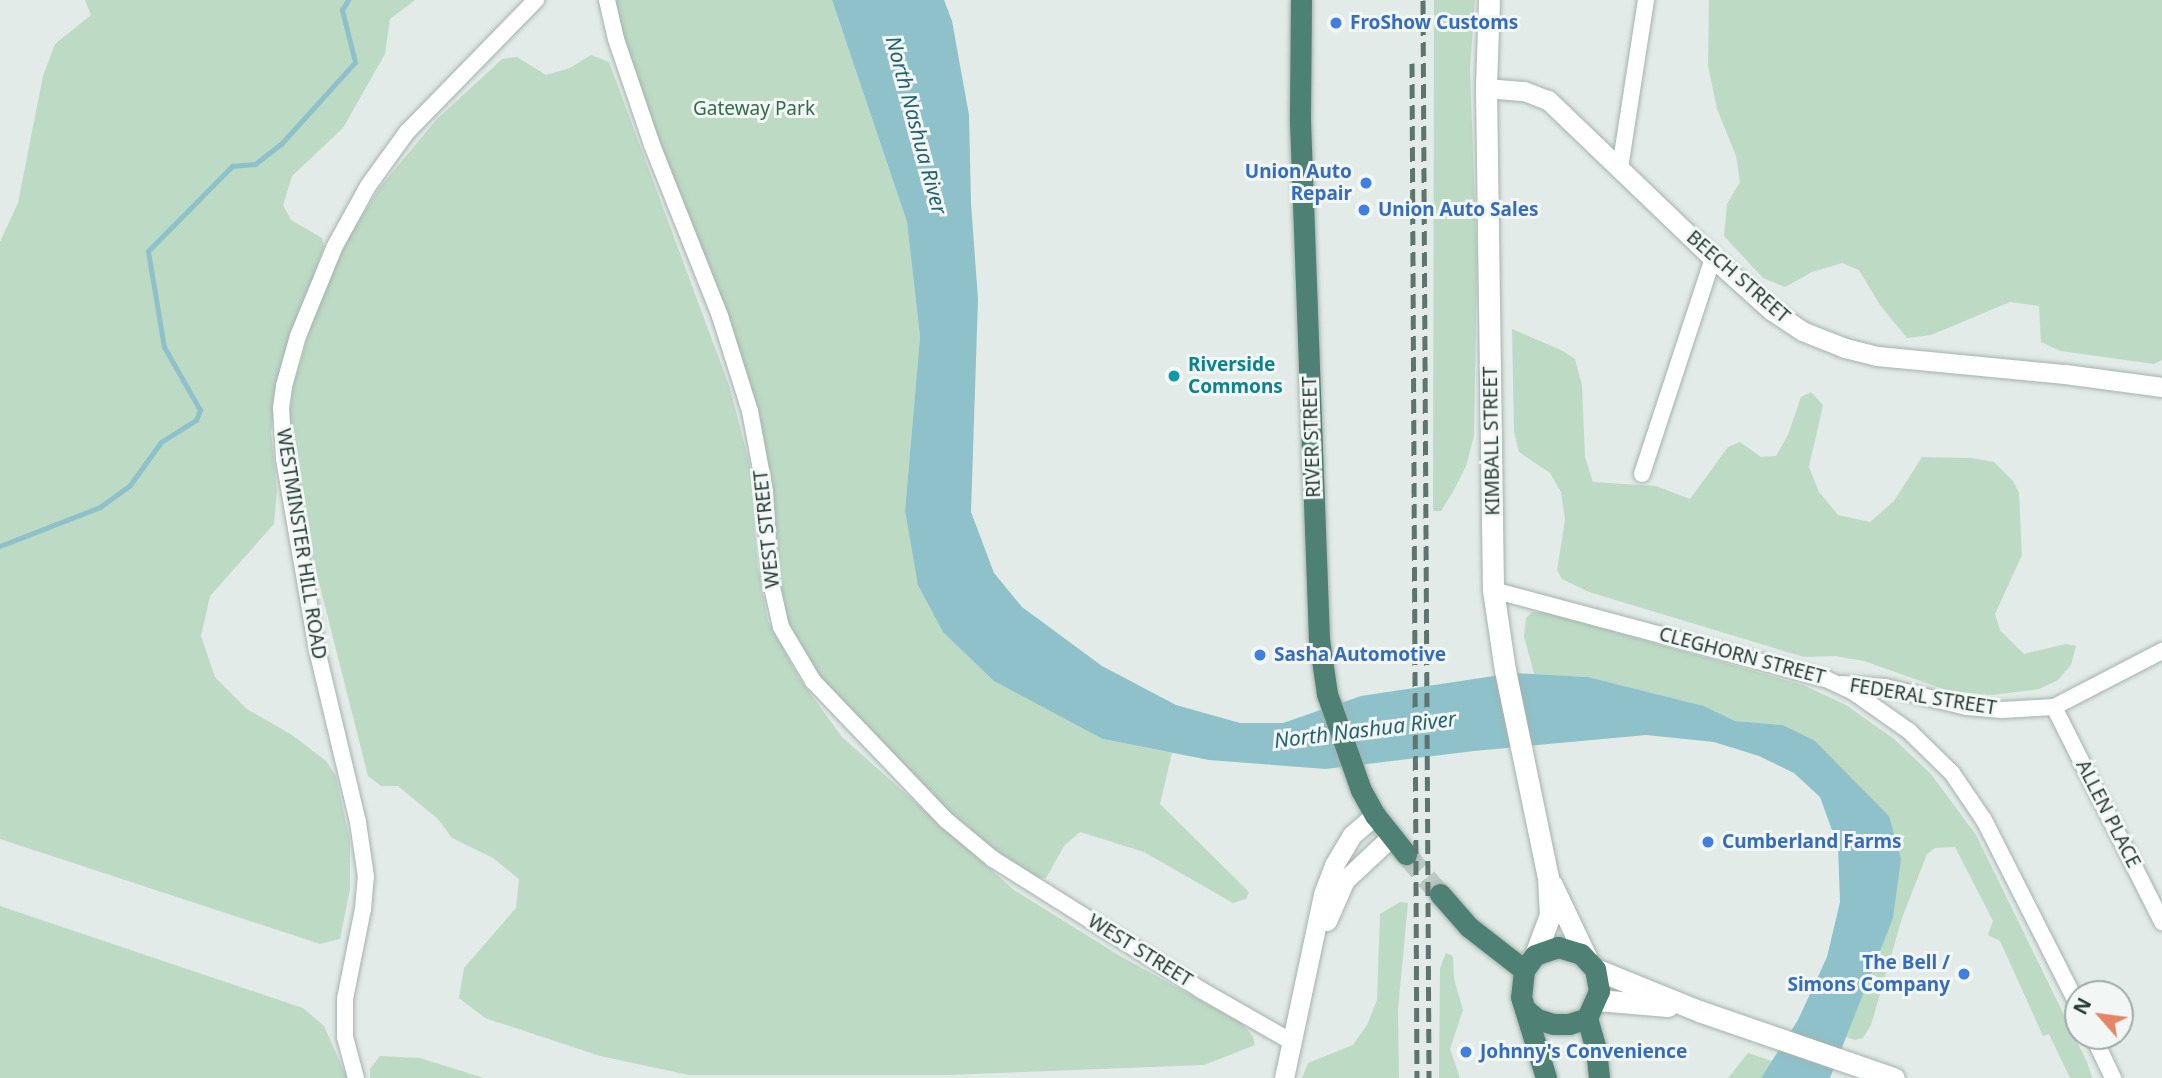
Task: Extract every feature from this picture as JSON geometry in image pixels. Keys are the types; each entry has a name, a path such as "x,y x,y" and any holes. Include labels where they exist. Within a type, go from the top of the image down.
{"highway":[{"name":"RIVER STREET","path":"1301,0 1300,121 1317,608 1327,694 1356,775 1374,815 1406,854"},
{"path":"1440,894 1469,927 1530,963"},
{"path":"1546,1078 1521,997 1530,963 1558,947 1572,949 1591,963 1599,988 1592,1009 1600,1078"},
{"path":"1525,1009 1552,1024 1569,1024 1592,1009"}],"main road":[{"name":"KIMBALL STREET","path":"1489,0 1486,88 1493,590 1505,670 1548,877 1550,915 1530,963"},
{"name":"KIMBALL STREET","path":"1548,877 1591,963"},
{"path":"1591,963 1699,1011 1894,1078"},
{"path":"1592,1009 1643,1002 1699,1011"}],"street":[{"name":"WESTMINSTER HILL ROAD","path":"356,1078 345,1037 345,999 363,909 366,877 358,822 317,650 286,470 281,434 284,386 298,336 335,246 368,186 407,132 536,0"},
{"name":"WEST STREET","path":"607,0 652,145 720,316 750,411 765,491 770,578 781,627 813,681 946,820 993,859 1201,990 1292,1042"},
{"path":"1620,168 1646,0"},
{"name":"BEECH STREET","path":"1486,88 1524,91 1542,96 1713,258 1782,319 1802,331 1862,353 2162,387"},
{"path":"1642,474 1713,258"},
{"name":"CLEGHORN STREET","path":"1493,590 1799,670 1839,684 1924,743 1964,789 1997,843 2065,980"},
{"name":"FEDERAL STREET","path":"1839,684 1885,687 1967,707 2054,707 2162,651"},
{"name":"ALLEN PLACE","path":"2054,707 2162,922"},
{"path":"1284,1078 1308,978 1323,894 1334,865 1352,835 1374,815"},
{"path":"1308,978 1333,904 1345,880 1391,837"},
{"path":"2100,1050 2113,1078"}],"green space":[{"path":"85,0 415,0 390,19 385,54 343,128 292,176 283,205 291,220 322,238 324,247 281,369 271,432 277,490 274,524 210,596 201,636 215,677 247,709 292,735 326,761 336,776 350,841 350,889 340,939 320,944 0,839 0,242 18,203 43,76 55,44 91,15"},
{"name":"Gateway Park","path":"607,0 832,0 907,222 920,337 905,510 1103,739 1172,753 1160,804 1249,892 1246,899 1233,903 1144,852 1080,832 1064,846 1046,878 1036,877 999,853 993,859 864,735 781,627 750,411"},
{"path":"1434,0 1475,0 1470,69 1477,261 1474,436 1466,466 1441,511 1433,511"},
{"path":"1709,0 2162,0 2162,360 2154,364 2061,351 2041,342 2039,306 2010,302 1931,335 1907,338 1880,305 1859,270 1842,263 1812,272 1785,287 1763,278 1724,236 1727,204 1740,182 1736,156 1717,109 1708,66"},
{"path":"591,55 609,62 730,388 751,470 758,567 768,621 799,678 842,737 1014,890 1120,956 1243,1024 1253,1037 1255,1045 1204,1065 948,1075 689,1075 600,1056 485,1018 459,998 464,968 516,908 519,879 493,858 452,838 438,819 398,786 381,786 368,776 299,503 288,436 292,391 316,309 343,246 381,186 436,120 502,59 517,57 546,75 570,68"},
{"path":"1512,329 1561,350 1575,359 1582,385 1585,457 1593,482 1656,486 1690,499 1728,447 1740,442 1761,457 1776,456 1788,435 1801,397 1811,392 1823,405 1809,467 1819,492 1838,515 1870,522 1894,501 1922,457 1971,458 1994,462 2013,481 2019,493 2022,555 1995,614 2000,630 2024,654 2066,644 2076,646 2071,665 2058,680 2039,689 1992,695 1949,691 1864,661 1835,656 1804,657 1589,592 1562,579 1557,570 1565,520 1561,492 1550,473 1519,452 1514,432"},
{"path":"1532,612 1544,612 1803,685 1846,705 1894,739 1931,774 1976,835 2064,1015 2064,1050 2081,1050 2092,1078 2070,1078 2049,1034 2043,1036 2000,941 1988,935 1993,921 1955,847 1935,848 1927,854 1902,918 1871,1025 1863,1038 1855,1040 1846,1037 1852,1019 1889,816 1815,742 1783,725 1735,721 1704,706 1588,677 1534,674 1524,636 1526,618"},
{"path":"1400,902 1408,903 1398,1009 1399,1078 1302,1078 1308,1063 1353,1045 1367,1025 1377,1000 1380,914"},
{"path":"0,906 303,1008 324,1026 347,1078 0,1078"},
{"path":"1446,953 1453,956 1454,979 1463,1010 1450,1049 1460,1078 1439,1078 1440,968"},
{"path":"1748,1053 1772,1061 1761,1078 1728,1078"},
{"path":"380,1056 420,1058 484,1078 370,1078 370,1069"}],"water":[{"name":"North Nashua River","path":"832,0 944,0 952,21 969,115 971,203 978,299 971,512 994,573 1022,607 1102,666 1176,705 1240,723 1283,723 1361,696 1514,673 1588,677 1704,706 1735,721 1783,725 1815,741 1889,816 1901,859 1893,918 1830,1078 1761,1078 1798,1020 1827,957 1840,902 1838,847 1820,797 1794,773 1759,756 1714,742 1646,735 1474,751 1326,769 1209,760 1103,739 994,681 943,632 918,585 905,510 920,337 907,222"}],"waterway":[{"path":"0,546 100,507 130,485 161,442 196,420 200,410 164,347 148,251 232,166 255,164 281,144 355,62 342,10 348,0"}],"tunnel":[{"path":"1406,854 1440,894"}],"railway":[{"path":"1423,0 1429,1078"},
{"path":"1412,63 1417,1078"}],"place":[{"name":"FroShow Customs","path":"1336,23"},
{"name":"Union Auto Repair","path":"1366,183"},
{"name":"Union Auto Sales","path":"1364,210"},
{"name":"Riverside Commons","path":"1174,376"},
{"name":"Sasha Automotive","path":"1260,655"},
{"name":"Cumberland Farms","path":"1708,842"},
{"name":"The Bell / Simons Company","path":"1964,974"},
{"name":"Johnny's Convenience","path":"1466,1052"}]}
